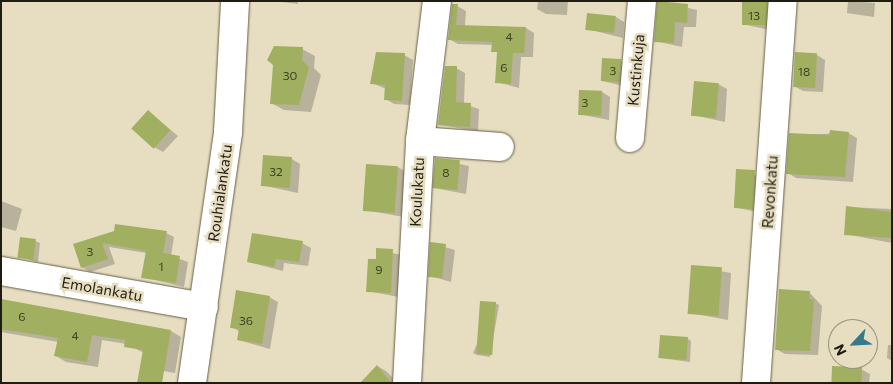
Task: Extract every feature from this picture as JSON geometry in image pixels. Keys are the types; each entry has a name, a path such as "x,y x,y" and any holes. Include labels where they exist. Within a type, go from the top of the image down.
{"street":[{"name":"Rouhialankatu","path":"192,383 228,132 235,1"},
{"name":"Koulukatu","path":"407,383 420,141 437,1"},
{"name":"Kustinkuja","path":"630,138 642,1"},
{"name":"Revonkatu","path":"756,383 783,1"},
{"path":"420,141 500,147"},
{"name":"Emolankatu","path":"1,271 204,307"}],"building":[{"path":"657,1 688,4 687,23 675,22 674,43 654,42"},
{"path":"742,1 767,1 767,25 742,25"},
{"path":"452,4 458,4 456,25 526,27 524,53 513,53 511,84 495,83 497,52 491,52 492,42 448,40"},
{"path":"587,13 616,16 614,33 585,30"},
{"path":"274,46 303,47 302,60 309,67 299,105 270,104 273,65 267,60"},
{"path":"376,52 405,53 402,101 384,100 385,85 370,84"},
{"path":"795,52 817,53 815,88 793,87"},
{"path":"602,58 621,59 620,82 601,81"},
{"path":"445,66 457,66 456,102 471,103 470,127 438,125"},
{"path":"694,81 719,83 716,118 691,116"},
{"path":"579,90 602,91 601,116 578,115"},
{"path":"148,110 170,130 154,149 131,129"},
{"path":"830,130 849,132 845,177 786,174 789,133 829,135"},
{"path":"263,155 292,157 290,188 261,186"},
{"path":"435,158 460,160 457,190 432,188"},
{"path":"366,164 398,166 395,213 363,211"},
{"path":"736,169 755,170 753,209 734,208"},
{"path":"846,206 892,212 892,238 844,235"},
{"path":"115,224 167,231 163,253 180,256 176,283 141,278 146,251 102,243 108,259 81,268 73,244 114,231"},
{"path":"252,233 303,241 299,262 276,259 274,267 247,262"},
{"path":"20,237 36,239 33,260 17,258"},
{"path":"430,242 446,244 442,278 428,277"},
{"path":"376,248 393,249 391,293 366,292 368,259 376,259"},
{"path":"691,265 722,267 719,316 688,314"},
{"path":"779,289 810,291 809,299 814,300 810,351 775,350"},
{"path":"236,290 270,296 262,344 237,340 239,329 230,328"},
{"path":"1,299 171,330 162,383 137,383 143,350 124,347 125,340 92,335 87,362 54,356 58,338 1,329"},
{"path":"480,301 496,302 492,355 476,354"},
{"path":"660,335 688,337 686,360 658,358"},
{"path":"377,365 391,383 360,383"},
{"path":"832,369 862,369 861,383 831,383"}]}
